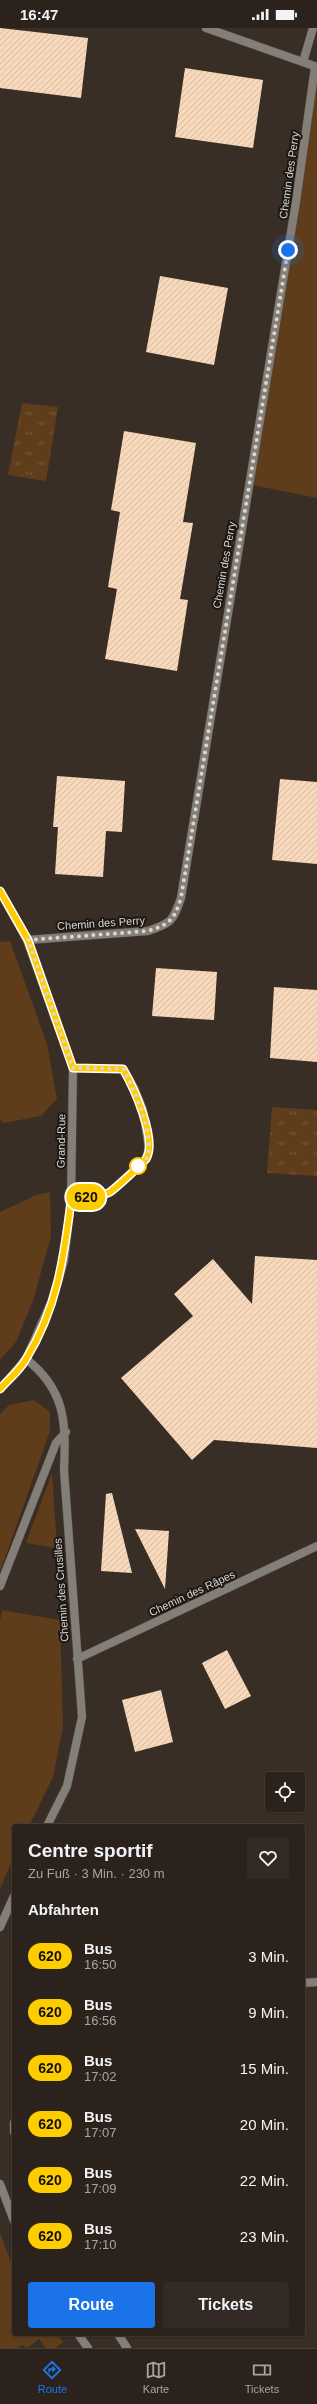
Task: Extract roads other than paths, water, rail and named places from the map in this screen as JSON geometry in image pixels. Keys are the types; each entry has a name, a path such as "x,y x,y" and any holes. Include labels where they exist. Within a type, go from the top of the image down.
{"street":[{"path":"206,28 316,67"},
{"path":"303,62 313,28"},
{"name":"Chemin des Perry","path":"28,940 148,931 167,925 176,914 181,898 296,202 316,67"},
{"name":"Grand-Rue","path":"0,891 28,940 73,1068 71,1201 64,1261 56,1291 26,1359 0,1389"},
{"path":"71,1201 109,1193 146,1159 149,1148 143,1110 134,1088 123,1069 73,1068"},
{"name":"Chemin des Crusilles","path":"26,1359 42,1372 55,1392 66,1432 64,1470 82,1717 67,1786 48,1824"},
{"path":"0,1586 56,1443 66,1432"},
{"name":"Chemin des Râpes","path":"77,1660 317,1546"},
{"path":"0,1927 12,1900"},
{"path":"305,1983 317,1982"},
{"path":"0,2184 12,2217"},
{"path":"79,2336 88,2348"},
{"path":"119,2336 127,2348"}]}
